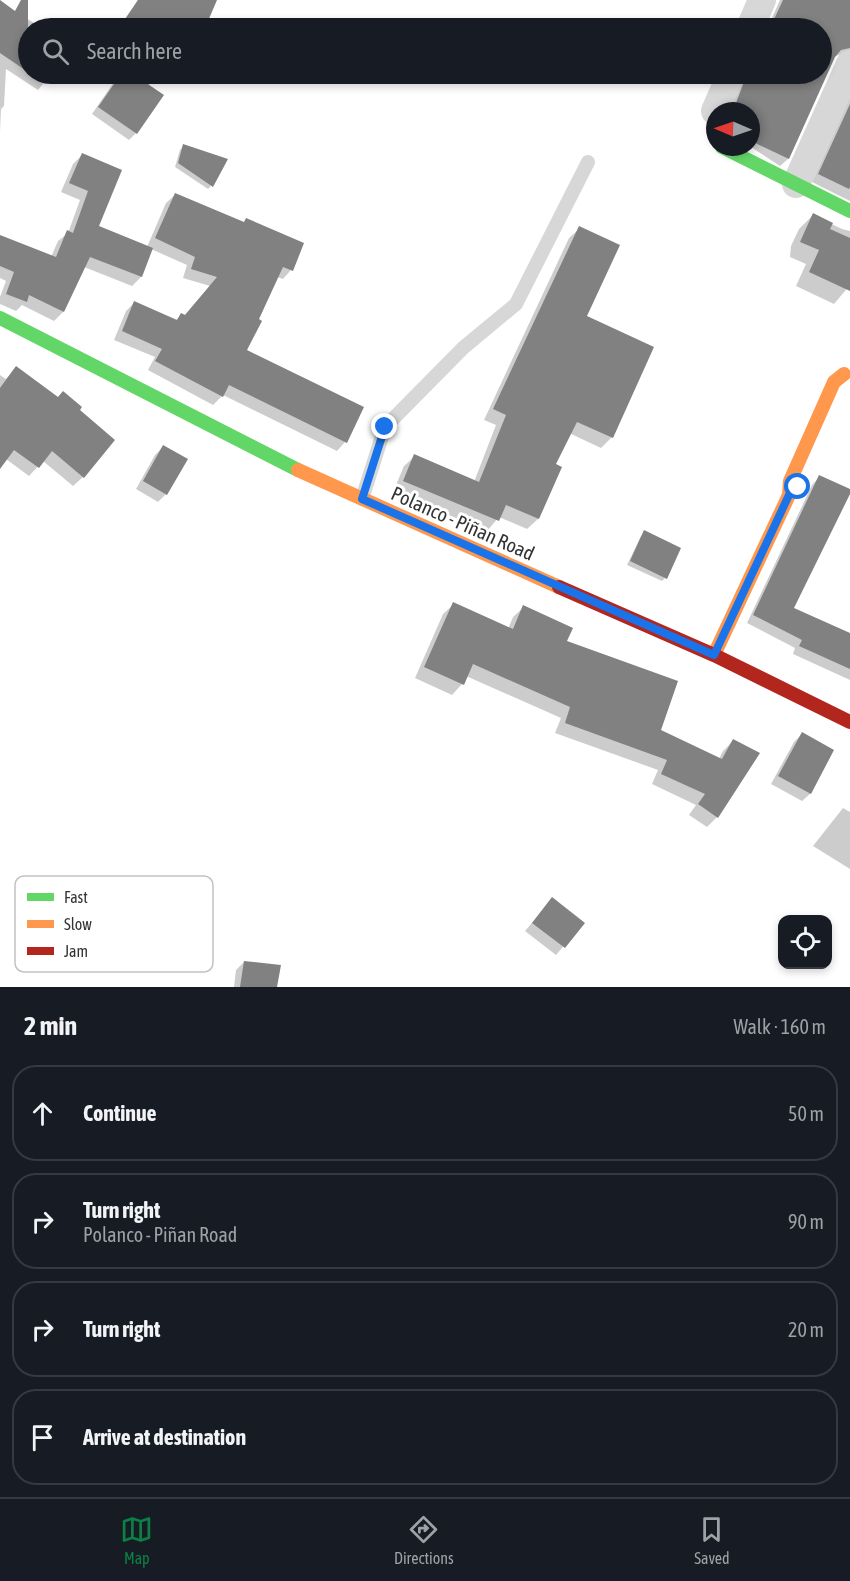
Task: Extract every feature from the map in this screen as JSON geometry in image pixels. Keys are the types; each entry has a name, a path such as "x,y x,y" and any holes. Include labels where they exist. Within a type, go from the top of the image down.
{"main road":[{"path":"757,156 796,183 850,211"},
{"name":"Polanco - Piñan Road","path":"0,318 304,473 714,655 850,722"},
{"path":"714,655 789,495"}],"street":[{"path":"754,18 762,0"},
{"path":"796,183 850,64"},
{"path":"723,102 728,84"},
{"path":"789,495 798,487 844,385 847,368"}],"lane":[{"path":"362,499 385,427 463,348 516,304 588,162"}],"building":[{"path":"0,0 15,11 21,0 28,0 28,18 18,18 18,65 0,53"},
{"path":"138,0 217,0 209,18 126,18"},
{"path":"783,0 850,0 850,48 841,50 832,64 832,18 775,18"},
{"path":"114,84 148,84 164,95 137,134 98,107"},
{"path":"743,84 823,84 789,159 760,145 760,102 736,102"},
{"path":"850,104 850,187 849,189 818,174"},
{"path":"183,144 228,159 213,187 178,163"},
{"path":"82,153 122,170 99,226 153,248 142,277 90,257 64,312 29,295 27,302 6,294 14,272 0,266 0,235 56,257 67,230 73,233 88,191 69,183"},
{"path":"175,193 244,222 246,218 304,243 293,271 283,267 259,319 262,321 247,350 364,407 347,443 229,385 223,397 155,361 162,349 122,331 134,301 177,320 181,313 185,315 217,277 191,269 195,257 155,238"},
{"path":"813,213 833,223 830,229 850,238 850,291 809,272 819,250 800,242"},
{"path":"579,226 620,245 587,316 654,347 613,438 577,422 556,464 562,467 539,519 506,505 499,521 403,481 414,454 479,482 506,415 493,409"},
{"path":"16,366 58,397 63,391 82,407 80,410 115,440 84,478 52,451 39,468 14,450 0,469 0,388"},
{"path":"163,445 188,459 167,495 143,481"},
{"path":"819,475 850,489 850,494 794,608 850,633 850,669 799,646 802,640 753,615"},
{"path":"644,530 681,548 667,579 630,561"},
{"path":"453,602 513,629 523,605 573,628 567,641 678,681 661,730 722,759 733,739 760,753 718,818 698,804 705,794 661,774 667,760 565,723 570,707 473,664 464,685 424,667"},
{"path":"802,732 834,750 811,794 778,776"},
{"path":"552,897 585,923 565,948 532,923"},
{"path":"244,961 281,965 277,987 240,987"}],"traffic: fast":[{"path":"740,156 850,211"},
{"path":"0,318 298,470"}],"traffic: slow":[{"path":"714,655 789,495 790,481 834,382 844,374"},
{"path":"298,470 559,587"}],"traffic: jam":[{"path":"559,587 714,655 850,722"}],"route":[{"path":"385,427 362,499 714,655 789,495 798,487"}]}
